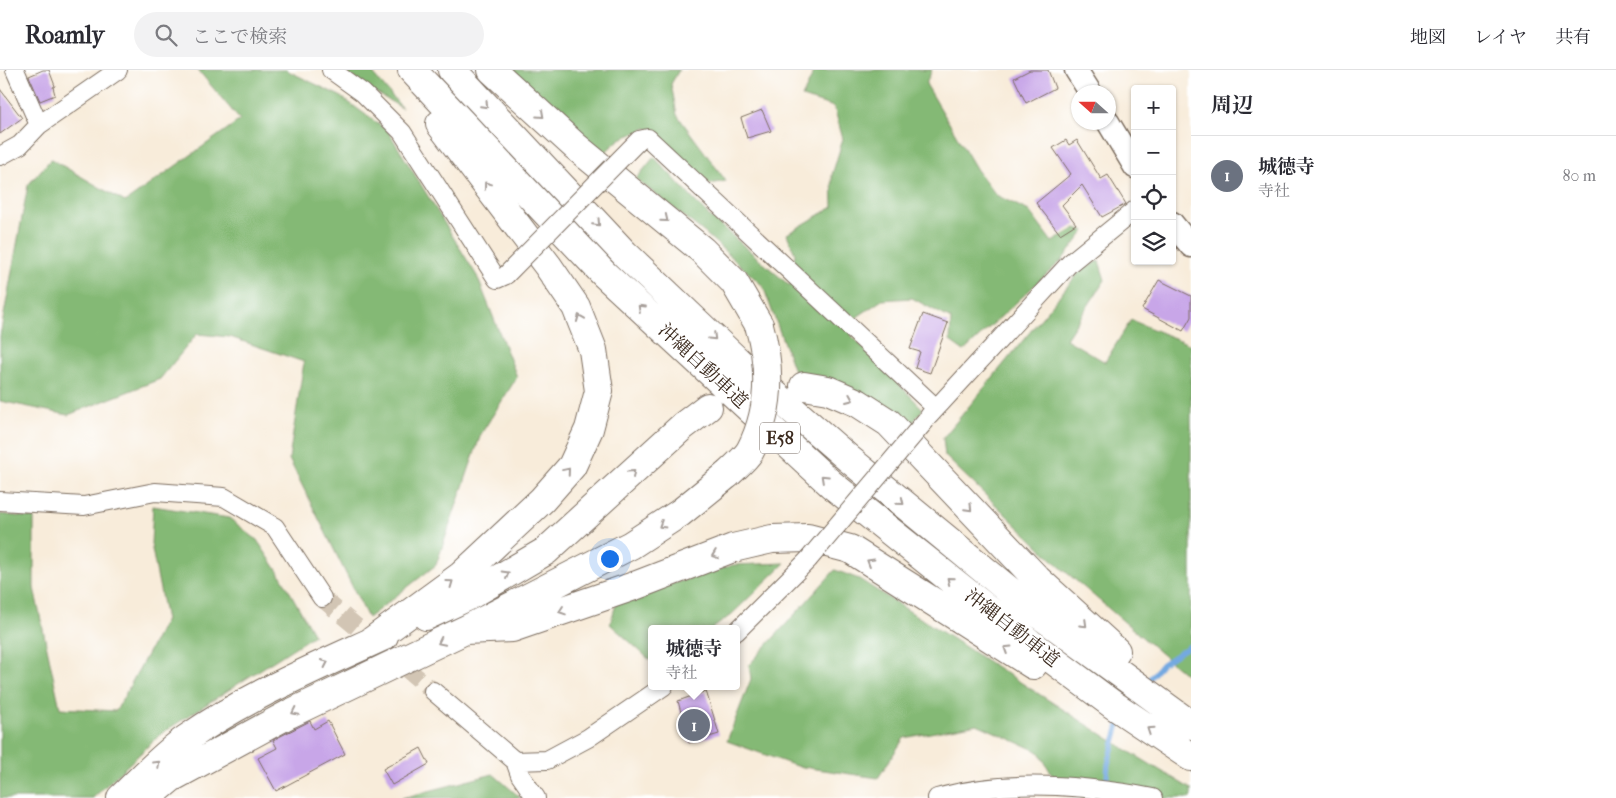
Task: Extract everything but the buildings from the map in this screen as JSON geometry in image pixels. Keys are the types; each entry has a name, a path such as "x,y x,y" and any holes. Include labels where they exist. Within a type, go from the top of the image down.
{"highway":[{"path":"369,643 462,575 542,500 572,466 589,429 599,391 593,350 576,307 548,266 454,141 403,77 400,70"},
{"name":"沖縄自動車道","path":"412,70 602,273 830,484 1030,643 1112,704 1191,757"},
{"name":"沖縄自動車道","path":"452,70 626,254 747,370 849,459 1033,610 1191,725"},
{"path":"147,798 171,778 289,714 465,630 631,544 680,514 728,474 749,453 762,418 768,381 767,352 759,325 734,282 702,250 576,146 492,70"},
{"path":"804,386 828,390 858,403 889,423 1037,579 1100,640 1168,692 1191,715"},
{"path":"122,798 185,740 276,686 469,596 546,551 683,426 708,407"},
{"path":"465,630 512,628 637,585 733,548 772,539 808,538 850,549 1067,687 1112,704"}],"street":[{"path":"16,70 39,125"},
{"path":"0,156 20,146 39,125 118,70"},
{"path":"331,70 362,93 402,132 497,279 506,275 639,140 648,138 931,414"},
{"path":"1076,70 1086,85"},
{"path":"1113,130 1131,160"},
{"path":"740,628 808,560 931,414 1070,263 1131,213"},
{"path":"1176,228 1191,246"},
{"path":"0,500 84,506 155,492 224,497 275,527 322,598"},
{"path":"515,761 548,760 588,738 658,690"},
{"path":"433,691 515,761 520,775 536,798"},
{"path":"937,798 960,791 1022,786 1117,792 1153,798"}],"green space":[{"path":"198,70 286,70 340,96 388,131 477,276 517,377 481,434 436,565 368,618 289,459 304,362 230,337 197,334 160,379 68,415 0,401 0,336 28,185 51,159 125,202 240,120"},
{"path":"343,70 370,70 402,108 366,87"},
{"path":"512,70 679,70 671,84 677,115 726,181 710,184 647,128 620,139 604,153"},
{"path":"815,70 932,70 926,84 977,170 996,195 1029,211 1052,242 1076,228 1085,231 1062,260 964,351 950,341 951,319 912,298 882,300 857,317 851,335 923,409 911,425 861,392 797,379 763,286 705,233 636,179 654,157 706,213 790,286 795,254 787,234 833,207 832,175 843,139 834,107 802,97"},
{"path":"1099,261 1105,280 1066,339 1105,362 1131,320 1191,345 1191,679 1059,566 945,456 943,438 1080,271"},
{"path":"153,506 229,518 257,540 281,576 314,635 162,733 93,798 0,798 0,514 34,518 34,588 60,708 116,711 166,620 151,544"},
{"path":"785,563 731,615 717,625 648,625 648,658 610,624 617,601 733,565"},
{"path":"835,570 859,579 1191,789 1191,798 1088,798 1063,794 1039,752 977,724 904,738 878,778 796,766 727,741 751,679 749,665"},
{"path":"493,774 521,798 402,798"}],"waterway":[{"path":"1146,683 1162,664 1191,645"},
{"path":"1106,788 1108,764 1120,721"}],"tunnel":[{"path":"322,598 433,691"}],"place":[{"name":"城徳寺","path":"694,725"}]}
